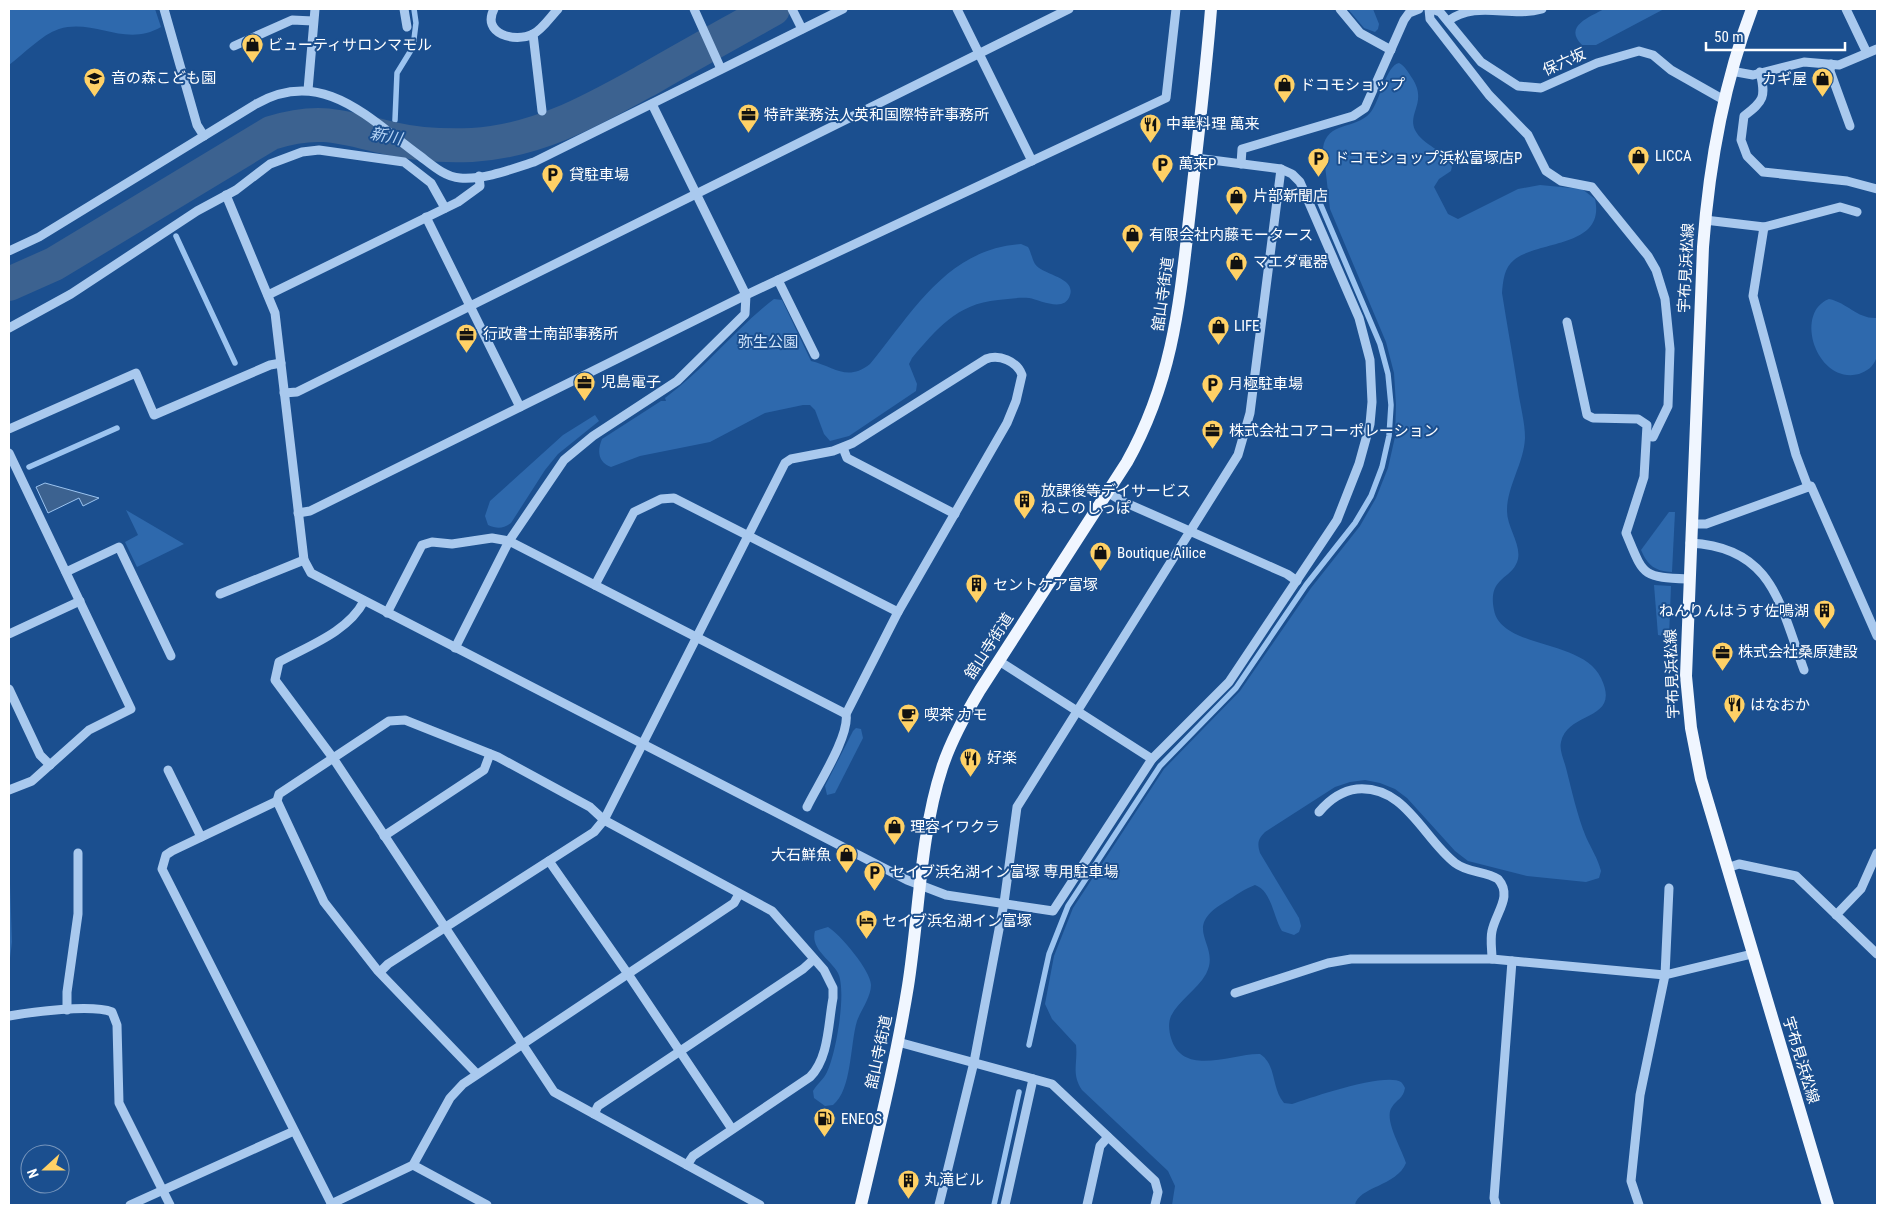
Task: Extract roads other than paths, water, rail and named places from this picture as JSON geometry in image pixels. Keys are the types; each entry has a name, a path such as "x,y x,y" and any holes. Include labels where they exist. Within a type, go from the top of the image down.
{"main road":[{"name":"舘山寺街道","path":"861,1205 898,1042 932,810 942,768 959,728 999,661 1108,492 1148,422 1167,366 1178,315 1211,9"},
{"name":"宇布見浜松線","path":"1752,9 1731,71 1724,100 1705,220 1688,579 1686,667 1691,728 1701,779 1828,1205"}],"street":[{"path":"164,9 197,124 204,136"},
{"path":"308,90 315,9"},
{"path":"404,9 408,27"},
{"path":"494,9 491,19 497,33 511,37 533,34 558,9"},
{"path":"694,9 722,69"},
{"path":"9,251 39,237 204,136 270,97 284,92 308,90 328,94 342,100 448,175 460,178 479,176 514,169 534,162 843,9"},
{"path":"956,9 1032,161"},
{"path":"284,393 297,392 1069,9"},
{"path":"298,513 310,512 746,295 1166,98 1176,9"},
{"path":"1340,9 1360,33 1392,50"},
{"path":"1241,164 1242,149 1359,113 1369,102 1409,13 1419,9"},
{"path":"1430,9 1430,19 1489,94 1528,135 1546,172 1561,181 1592,187 1648,256 1656,270 1665,299 1670,348 1668,406 1653,436 1647,436"},
{"name":"保六坂","path":"1430,9 1440,12 1480,62 1518,86 1541,88 1597,63 1639,51 1653,55 1671,70 1724,100"},
{"path":"1448,21 1459,13 1474,10 1526,11 1542,9"},
{"path":"1846,9 1867,53"},
{"path":"794,11 802,29"},
{"path":"234,46 292,20 313,21"},
{"path":"533,34 542,111"},
{"path":"1731,71 1748,75 1804,62 1839,65 1877,49"},
{"path":"1831,64 1830,71 1850,126"},
{"path":"1760,72 1764,88 1762,100 1744,116 1741,140 1747,156 1763,172 1847,181 1877,189"},
{"path":"455,648 510,541 564,460 593,436 661,393 682,376 745,314 746,295 652,104"},
{"path":"9,328 71,294 197,211 226,196 270,164 285,157 319,150 404,162 431,183 445,208"},
{"path":"226,196 268,295 276,320 304,560 311,573 642,744 922,885 946,895 1053,911 1152,759 1229,682 1328,537 1353,483 1370,424 1372,381 1370,360 1359,318 1300,182 1292,174 1282,169 1196,158"},
{"path":"939,1205 974,1062 1004,903 1016,807 1228,474 1238,455 1246,434 1282,169"},
{"path":"268,295 472,193 480,186 479,176"},
{"path":"1705,220 1764,227 1840,207 1857,212"},
{"path":"426,217 520,407"},
{"path":"1764,227 1753,296 1796,455 1808,487"},
{"path":"778,280 815,355"},
{"path":"1567,322 1587,415 1593,418 1638,419 1647,425 1644,477 1626,534 1640,567 1656,578 1688,579"},
{"path":"380,972 388,964 594,832 604,820 786,463 798,457 843,448 986,359 1000,357 1015,365 1022,375 1014,407 898,612 846,714 847,721 844,734 806,807"},
{"path":"9,429 136,373 154,416 270,365 281,363"},
{"path":"843,448 847,458 955,514"},
{"path":"9,453 131,709 88,730 32,781 9,790"},
{"path":"1691,524 1706,524 1811,486 1877,636"},
{"path":"1108,492 1124,502 1286,574 1297,581"},
{"path":"595,585 634,512 667,497 680,500 898,612"},
{"path":"388,613 422,545 432,542 452,544 492,538 510,541 846,714"},
{"path":"1690,543 1706,544 1740,554 1754,564 1776,593 1804,670"},
{"path":"66,572 119,547 171,656"},
{"path":"220,594 304,560"},
{"path":"9,634 80,601"},
{"path":"364,601 358,611 341,627 280,662 275,680 332,758 554,1092 760,1205"},
{"path":"999,661 1152,759"},
{"path":"9,689 40,755 50,765"},
{"path":"687,1165 693,1156 810,1077 818,1069 822,1058 833,998 830,978 772,911 604,820 590,808 490,754 405,720 397,719 390,721 332,758 280,794 277,801 166,855 162,869 331,1204 413,1165 456,1090 477,1074 734,903 739,894"},
{"path":"384,836 484,770 490,754"},
{"path":"168,770 201,837"},
{"path":"1318,812 1339,794 1365,789 1378,791 1391,796 1402,804 1456,864 1498,879 1502,884 1505,897 1492,930 1492,959"},
{"path":"277,801 324,902 380,972 477,1074"},
{"path":"67,1010 67,992 78,914 78,853"},
{"path":"1836,915 1861,889 1877,853"},
{"path":"549,861 628,974 732,1130"},
{"path":"1727,868 1739,864 1796,876 1877,954"},
{"path":"1639,1205 1631,1181 1640,1095 1665,975 1669,888"},
{"path":"1235,993 1328,963 1350,959 1492,959 1665,975 1752,954"},
{"path":"594,1114 598,1106 803,969 814,959"},
{"path":"1496,1205 1494,1198 1512,961"},
{"path":"9,1016 67,1010 105,1010 112,1012 116,1018 119,1104 170,1205"},
{"path":"898,1042 1052,1084 1155,1181 1158,1192 1155,1205"},
{"path":"1005,1205 1033,1079"},
{"path":"130,1205 294,1131"},
{"path":"1087,1205 1100,1146 1108,1137"},
{"path":"413,1165 487,1205"}],"waterway":[{"path":"395,120 397,73 413,47 416,23 414,9"},
{"name":"新川","path":"9,284 54,264 271,133 289,128 319,125 346,128 403,141 452,145 472,145 521,137 545,130 589,111 773,9"},
{"path":"1029,1045 1049,954 1068,906 1160,766 1236,688 1306,585 1355,523 1371,496 1382,467 1389,436 1391,405 1388,374 1380,344 1320,203"},
{"path":"176,236 235,363"},
{"path":"29,467 117,428"},
{"path":"994,1205 1019,1092"}],"place":[{"name":"ビューティサロンマモル","path":"252,64"},
{"name":"音の森こども園","path":"95,97"},
{"name":"カギ屋","path":"1823,98"},
{"name":"ドコモショップ","path":"1284,104"},
{"name":"特許業務法人英和国際特許事務所","path":"748,134"},
{"name":"中華料理 萬来","path":"1150,143"},
{"name":"LICCA","path":"1639,175"},
{"name":"ドコモショップ浜松富塚店P","path":"1318,177"},
{"name":"萬来P","path":"1162,183"},
{"name":"貸駐車場","path":"553,194"},
{"name":"片部新聞店","path":"1237,215"},
{"name":"有限会社内藤モータース","path":"1133,254"},
{"name":"マエダ電器","path":"1237,281"},
{"name":"LIFE","path":"1218,345"},
{"name":"行政書士南部事務所","path":"467,353"},
{"name":"児島電子","path":"585,401"},
{"name":"月極駐車場","path":"1212,403"},
{"name":"株式会社コアコーポレーション","path":"1213,450"},
{"name":"放課後等デイサービス ねこのしっぽ","path":"1025,519"},
{"name":"Boutique Ailice","path":"1101,572"},
{"name":"セントケア富塚","path":"977,604"},
{"name":"ねんりんはうす佐鳴湖","path":"1825,630"},
{"name":"株式会社桑原建設","path":"1722,671"},
{"name":"はなおか","path":"1734,724"},
{"name":"喫茶 カモ","path":"908,734"},
{"name":"好楽","path":"971,777"},
{"name":"理容イワクラ","path":"894,846"},
{"name":"大石鮮魚","path":"847,874"},
{"name":"セイブ浜名湖イン富塚 専用駐車場","path":"874,891"},
{"name":"セイブ浜名湖イン富塚","path":"866,940"},
{"name":"ENEOS","path":"825,1138"},
{"name":"丸滝ビル","path":"908,1199"}],"park label":[{"name":"弥生公園","path":"768,342"}]}
